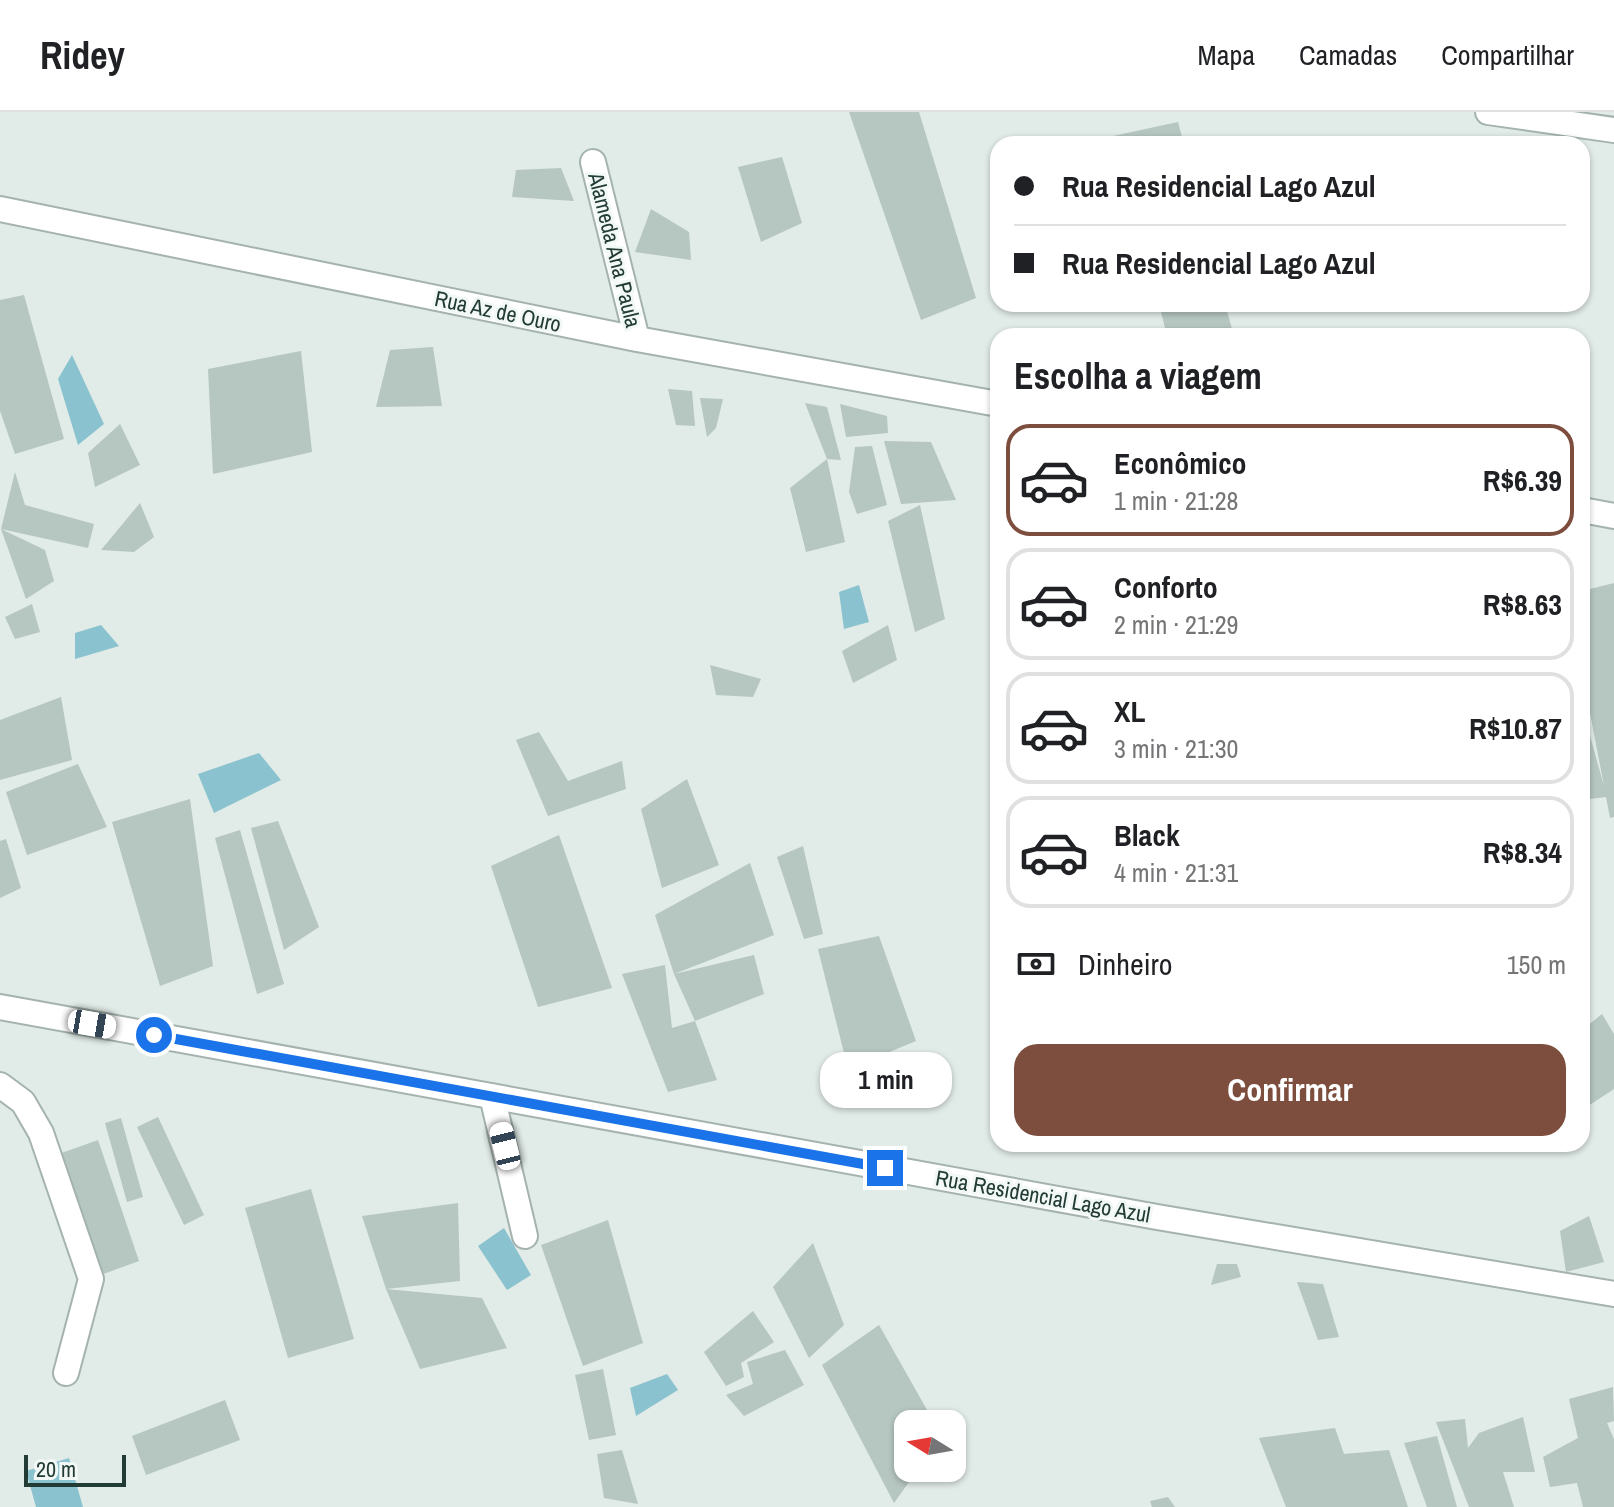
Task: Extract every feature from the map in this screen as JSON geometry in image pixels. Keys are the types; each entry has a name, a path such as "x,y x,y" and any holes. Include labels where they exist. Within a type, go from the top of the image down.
{"street":[{"path":"1488,112 1614,130"},
{"name":"Alameda Ana Paula","path":"593,162 637,339"},
{"name":"Rua Az de Ouro","path":"0,209 637,339 990,403"},
{"path":"1590,512 1614,516"},
{"name":"Rua Residencial Lago Azul","path":"0,1007 1173,1220 1614,1294"},
{"path":"0,1085 23,1102 41,1133 91,1279 66,1373"},
{"path":"492,1096 525,1236"}],"water":[{"path":"72,355 104,424 78,445 58,379"},
{"path":"859,585 869,622 844,629 839,592"},
{"path":"101,625 119,646 75,659 75,633"},
{"path":"259,753 281,780 214,813 198,774"},
{"path":"504,1228 531,1275 507,1290 478,1246"},
{"path":"667,1374 678,1390 636,1416 630,1388"},
{"path":"69,1458 83,1507 36,1507 26,1471"}],"building":[{"path":"849,112 919,112 976,298 921,320"},
{"path":"1178,122 1182,136 1113,136"},
{"path":"782,157 802,223 761,242 738,167"},
{"path":"561,168 574,201 512,197 516,170"},
{"path":"651,209 689,232 691,260 635,252"},
{"path":"24,295 64,439 15,454 0,411 0,300"},
{"path":"1161,312 1227,312 1232,328 1165,328"},
{"path":"433,347 442,406 376,407 390,350"},
{"path":"301,351 312,452 213,474 208,369"},
{"path":"668,389 692,391 695,426 676,425"},
{"path":"700,398 723,399 716,428 707,437"},
{"path":"805,403 827,407 841,460 827,459"},
{"path":"840,404 887,416 888,433 846,437"},
{"path":"120,424 140,465 95,487 88,453"},
{"path":"884,441 931,442 956,500 901,504"},
{"path":"872,446 887,505 857,514 849,492 855,447"},
{"path":"827,459 845,542 806,552 790,488"},
{"path":"15,472 25,505 94,524 88,548 1,529"},
{"path":"140,503 154,537 134,552 101,550"},
{"path":"920,505 945,619 915,632 888,521"},
{"path":"1,529 45,550 54,581 26,599"},
{"path":"1614,583 1614,817 1610,818 1606,797 1590,799 1590,736 1604,786 1590,713 1590,589"},
{"path":"32,604 40,632 15,639 5,617"},
{"path":"888,625 897,660 853,683 842,651"},
{"path":"710,665 761,679 753,697 716,695"},
{"path":"61,697 72,760 0,780 0,720"},
{"path":"539,732 568,781 622,761 626,789 548,816 516,740"},
{"path":"78,764 107,827 27,855 6,792"},
{"path":"687,779 719,865 662,888 641,809"},
{"path":"190,799 213,966 160,986 112,822"},
{"path":"278,821 319,927 284,950 251,828"},
{"path":"240,830 284,984 257,994 215,838"},
{"path":"559,835 612,988 538,1007 491,866"},
{"path":"6,839 21,888 0,898 0,841"},
{"path":"803,846 823,934 804,939 777,857"},
{"path":"750,863 774,935 674,974 655,915"},
{"path":"879,936 916,1041 848,1069 818,949"},
{"path":"754,955 764,994 695,1021 674,974"},
{"path":"665,965 672,1028 695,1021 717,1080 668,1092 622,974"},
{"path":"1602,1014 1614,1034 1614,1089 1590,1105 1590,1024"},
{"path":"158,1117 204,1215 184,1225 137,1127"},
{"path":"121,1118 143,1197 127,1202 105,1123"},
{"path":"98,1140 139,1261 98,1276 56,1155"},
{"path":"311,1189 354,1339 288,1358 245,1208"},
{"path":"458,1203 460,1281 386,1289 362,1216"},
{"path":"1589,1216 1604,1262 1566,1272 1560,1231"},
{"path":"608,1220 643,1343 583,1366 541,1245"},
{"path":"813,1243 844,1325 809,1358 773,1287"},
{"path":"1217,1264 1237,1264 1241,1277 1211,1285"},
{"path":"1297,1282 1323,1284 1339,1337 1318,1340"},
{"path":"386,1289 482,1298 507,1348 420,1369"},
{"path":"753,1311 774,1342 741,1363 744,1377 726,1386 704,1352"},
{"path":"879,1325 927,1410 894,1410 894,1482 909,1482 894,1503 822,1365"},
{"path":"785,1350 804,1385 744,1416 726,1395 753,1384 747,1362"},
{"path":"603,1369 616,1435 589,1440 575,1375"},
{"path":"1613,1387 1614,1421 1607,1423 1614,1439 1614,1507 1583,1507 1577,1483 1550,1487 1543,1457 1578,1438 1569,1399"},
{"path":"225,1400 240,1440 146,1475 132,1436"},
{"path":"1523,1417 1535,1472 1503,1472 1514,1507 1469,1507 1436,1422 1465,1419 1468,1448 1479,1433"},
{"path":"1335,1428 1344,1454 1389,1450 1408,1507 1286,1507 1259,1438"},
{"path":"1437,1436 1457,1507 1427,1507 1404,1443"},
{"path":"622,1450 638,1504 604,1498 597,1454"},
{"path":"1168,1497 1175,1507 1152,1507 1150,1501"}],"route":[{"path":"154,1035 885,1168"}]}
